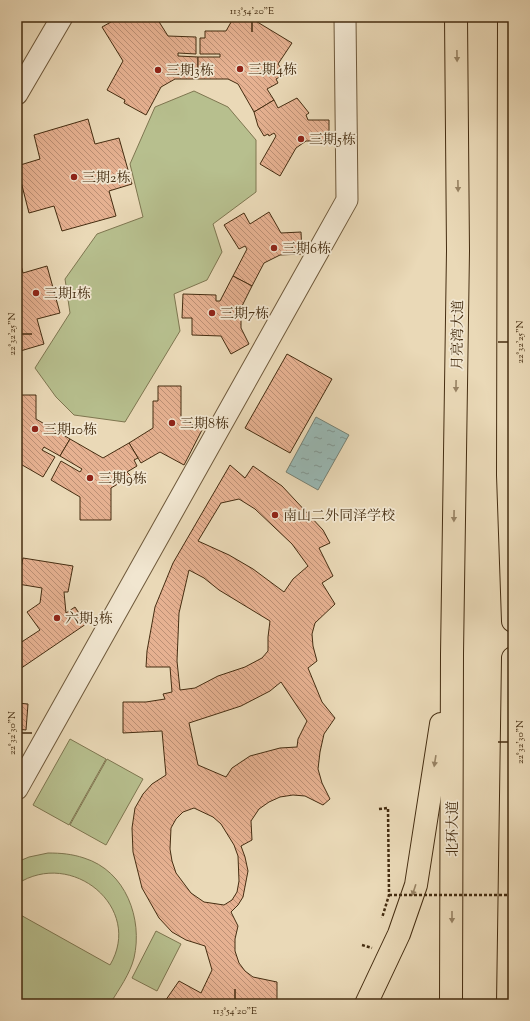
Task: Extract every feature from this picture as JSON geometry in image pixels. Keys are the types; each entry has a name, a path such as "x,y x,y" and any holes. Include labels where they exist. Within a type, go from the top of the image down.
{"main road":[{"name":"月亮湾大道","path":"452,654 458,250 456,17"},
{"path":"509,17 508,468 513,621"},
{"path":"366,1004 399,934 416,886 452,654"},
{"name":"北环大道","path":"451,1004 452,654"},
{"path":"508,1004 513,658"}],"street":[{"path":"17,94 25,63 62,17"},
{"path":"17,789 347,200 345,17"}],"path":[{"path":"379,809 388,808 389,895 513,895"},
{"path":"362,945 372,948 374,942"}],"green space":[{"path":"194,91 228,107 256,140 256,192 213,224 222,252 207,280 174,294 180,331 125,422 74,415 56,397 35,368 70,313 65,279 97,234 143,217 130,164 155,107"},
{"path":"70,739 106,759 69,825 33,805"},
{"path":"107,759 143,779 106,845 70,825"},
{"path":"48,853 75,856 99,864 121,885 128,898 136,928 134,958 127,976 110,1004 17,1004 17,913 110,965 118,944 118,923 110,905 97,890 80,879 60,873 38,875 17,884 17,862 29,857"},
{"path":"156,931 181,944 157,991 132,978"}],"water":[{"path":"316,417 349,435 318,490 286,472"}],"building":[{"path":"17,17 25,17 18,26 17,25"},
{"name":"三期3栋","path":"120,17 156,17 168,36 196,37 196,54 178,53 178,56 198,57 198,79 175,79 161,87 146,115 124,103 125,100 107,90 123,61 102,27"},
{"name":"三期4栋","path":"234,17 249,17 292,43 278,64 285,74 276,79 278,83 267,89 274,100 254,112 238,84 228,79 198,79 198,57 220,57 220,54 200,54 200,38 205,38 205,31 226,31"},
{"name":"三期5栋","path":"297,98 309,113 306,115 308,120 329,120 329,141 306,141 296,148 280,176 260,164 276,136 274,133 269,136 268,134 264,136 258,126 254,112 274,100 278,108"},
{"name":"三期2栋","path":"88,119 95,144 119,138 132,184 109,191 116,216 62,231 54,206 29,213 17,166 40,159 34,135"},
{"name":"三期6栋","path":"269,212 281,233 301,232 302,254 280,255 264,263 252,286 233,276 247,249 245,246 239,249 224,225 244,213 250,224"},
{"name":"三期1栋","path":"17,251 23,273 47,266 60,313 37,319 44,344 17,352"},
{"name":"三期7栋","path":"233,276 252,286 241,308 241,328 249,344 231,354 221,336 192,335 192,318 182,318 183,294 216,295 216,301 220,301"},
{"path":"287,354 332,379 290,453 245,428"},
{"name":"三期8栋","path":"158,386 181,386 181,418 202,430 184,465 160,452 141,463 129,443 153,428 153,401 158,401"},
{"name":"三期10栋","path":"17,395 36,395 36,419 70,439 60,456 44,447 42,450 55,457 43,477 17,462"},
{"name":"三期9栋","path":"70,439 103,458 129,443 138,458 134,460 137,466 127,472 131,476 111,488 111,520 80,520 80,497 51,480 61,461 80,472 82,469 60,456"},
{"path":"230,465 245,478 253,466 282,486 323,530 330,543 319,548 333,576 322,583 335,604 315,623 312,634 313,646 317,661 308,668 322,702 335,718 324,734 318,769 322,783 330,799 323,805 305,796 293,795 280,797 259,809 251,821 252,840 241,846 248,871 243,897 231,912 238,926 235,939 235,951 239,963 245,971 253,977 277,982 277,1004 163,1004 179,981 201,993 212,970 205,946 186,940 172,932 159,918 142,888 133,852 132,828 135,808 143,794 152,784 166,775 162,731 123,733 123,702 146,702 165,699 163,694 172,692 170,667 146,667 147,651 155,607 173,563","holes":["239,499 255,509 292,544 308,566 293,579 284,592 253,569 229,555 198,541 221,503","189,570 204,578 219,590 270,621 268,651 262,658 245,667 218,676 195,688 180,690 177,661 179,613","281,682 307,721 298,739 297,747 280,748 250,756 232,768 226,777 198,765 189,723 241,706 270,691","194,808 213,817 221,824 234,845 238,856 239,881 237,892 232,900 224,905 204,902 191,893 176,873 170,849 171,828 176,819 183,812"]},
{"name":"六期3栋","path":"23,558 73,566 68,592 64,592 66,613 75,607 86,624 17,671 17,645 40,630 27,612 40,603 42,588 18,584"},
{"path":"17,703 28,704 26,730 17,729"}],"place":[{"name":"三期4栋","path":"240,69"},
{"name":"三期3栋","path":"158,70"},
{"name":"三期5栋","path":"301,139"},
{"name":"三期2栋","path":"74,177"},
{"name":"三期6栋","path":"274,248"},
{"name":"三期1栋","path":"36,293"},
{"name":"三期7栋","path":"212,313"},
{"name":"三期8栋","path":"172,423"},
{"name":"三期10栋","path":"35,429"},
{"name":"三期9栋","path":"90,478"},
{"name":"南山二外同泽学校","path":"275,515"},
{"name":"六期3栋","path":"57,618"}]}
